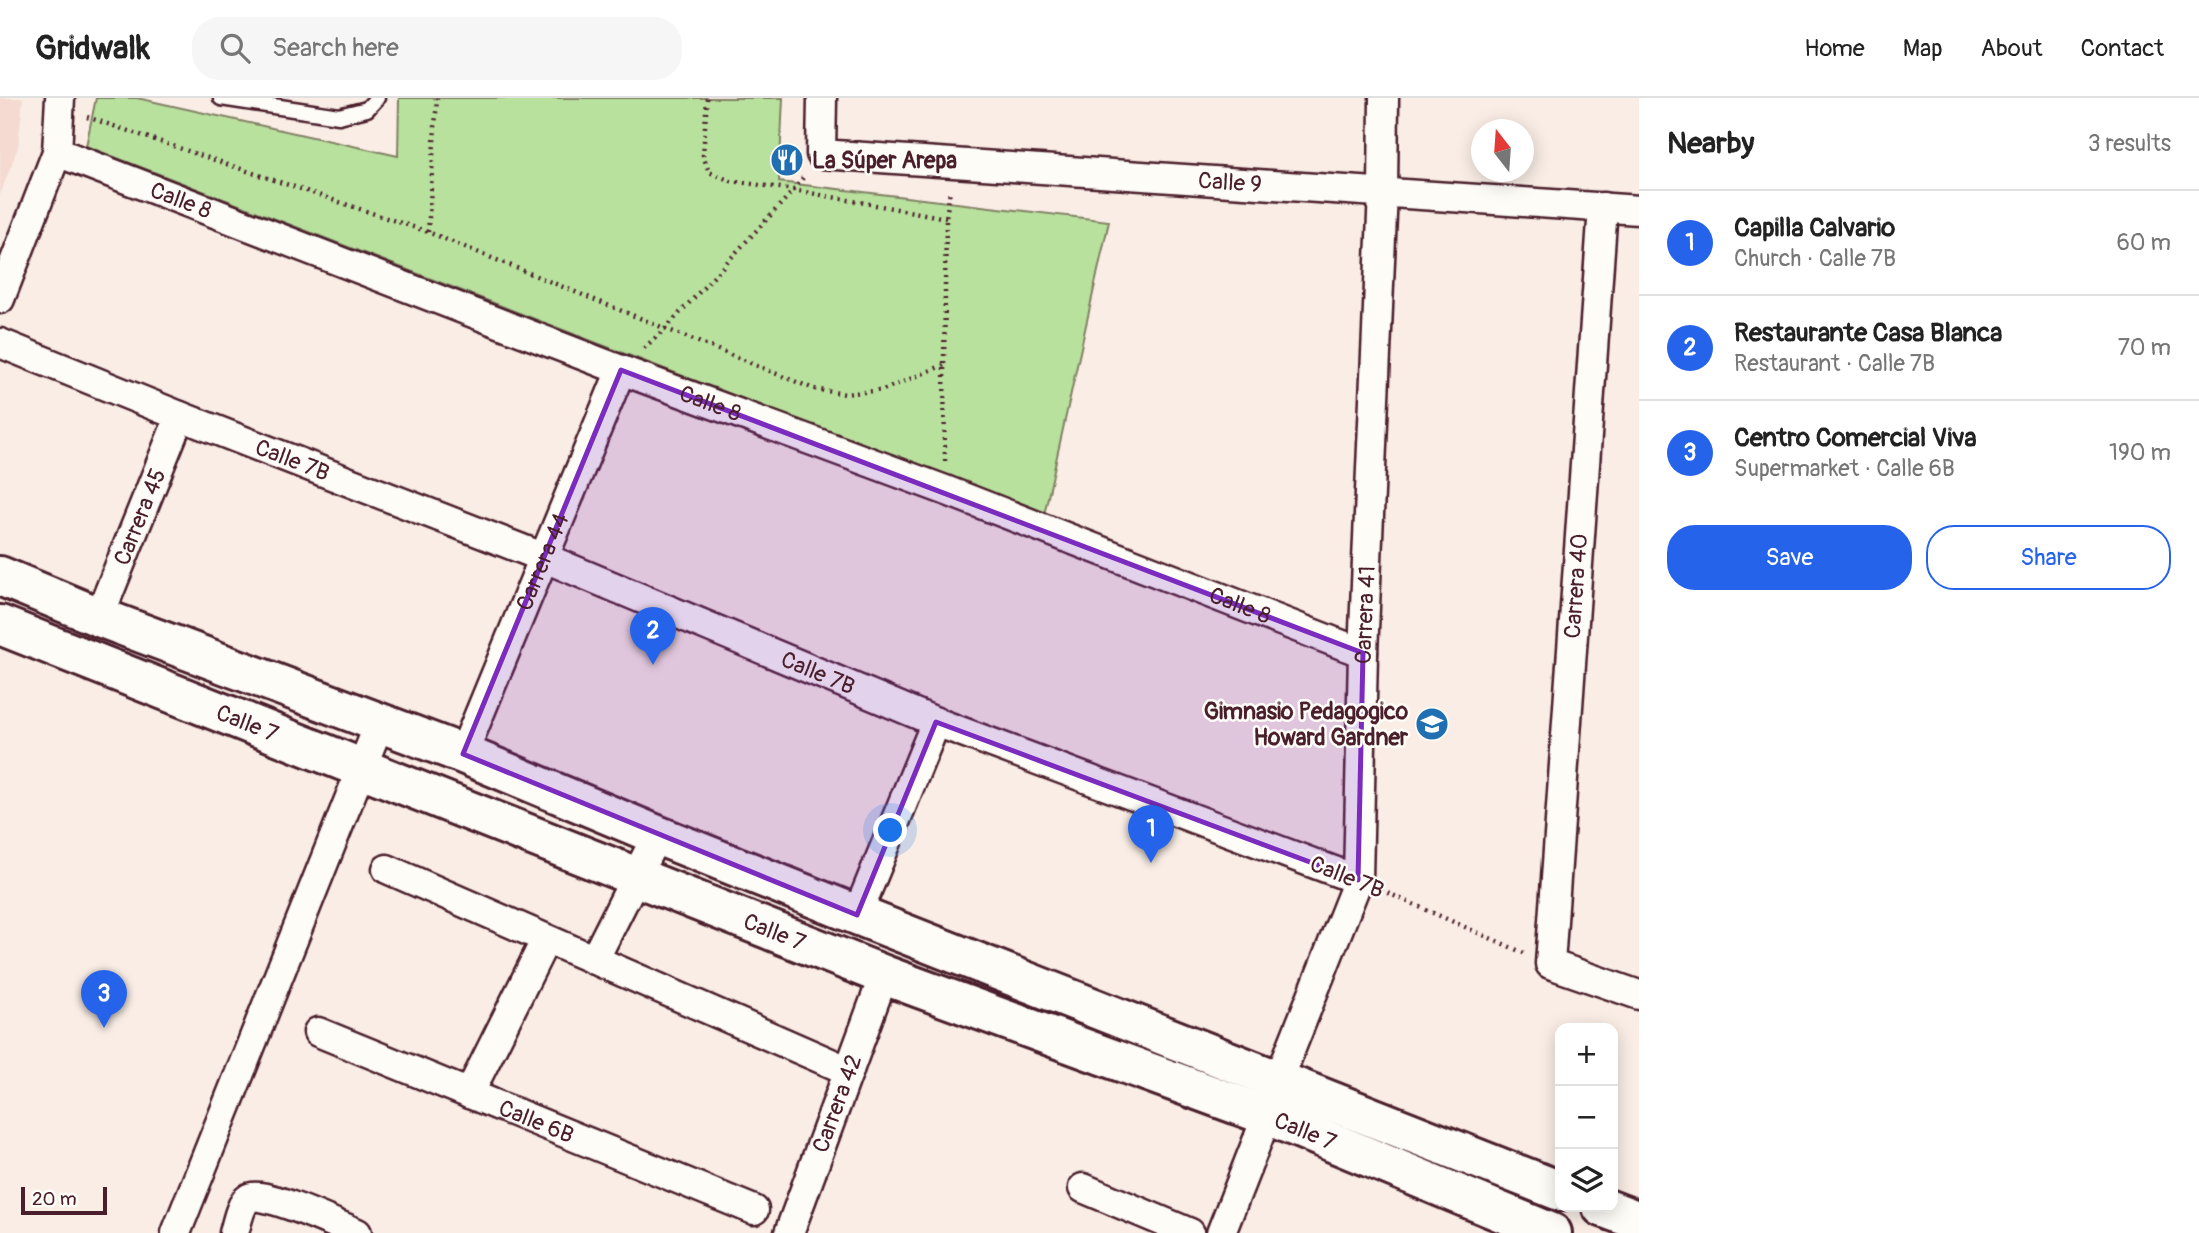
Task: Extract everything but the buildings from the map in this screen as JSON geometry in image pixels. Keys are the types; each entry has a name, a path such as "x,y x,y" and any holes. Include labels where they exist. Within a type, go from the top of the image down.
{"street":[{"path":"821,154 822,98"},
{"name":"Carrera 41","path":"1221,1233 1358,880 1363,653 1383,192 1384,98"},
{"path":"0,299 57,152 60,103"},
{"name":"Calle 8","path":"57,152 621,370 945,490 1363,653"},
{"name":"Calle 9","path":"821,154 1639,210"},
{"name":"Carrera 40","path":"1550,964 1603,207"},
{"name":"Calle 7B","path":"0,343 545,558 936,723 1358,880"},
{"name":"Carrera 44","path":"463,754 621,370"},
{"name":"Carrera 45","path":"99,617 180,416"},
{"name":"Calle 7","path":"0,576 99,617 463,754 857,915 1272,1098 1552,1233"},
{"name":"Calle 7","path":"0,599 339,729 380,722"},
{"name":"Calle 7","path":"0,625 884,975 1555,1189"},
{"path":"176,1233 380,722"},
{"path":"857,915 936,723"},
{"path":"594,960 657,835"},
{"path":"387,869 849,1071"},
{"path":"469,1094 546,939"},
{"path":"1550,964 1639,995"},
{"name":"Carrera 42","path":"795,1231 884,975"},
{"name":"Calle 6B","path":"318,1032 754,1210"},
{"path":"1083,1188 1190,1233"},
{"path":"234,1233 245,1202 250,1197 257,1196 286,1203 357,1233"},
{"path":"1615,1212 1639,1221"}],"lane":[{"path":"221,98 340,116 367,109 377,98"}],"path":[{"path":"428,232 437,98"},
{"path":"707,98 704,155 709,172 731,181 946,218"},
{"path":"60,103 428,232 814,389 845,394 883,390 944,365"},
{"path":"621,370 665,329 794,190 821,154"},
{"path":"945,490 946,218 953,163"},
{"name":"Calle 7B","path":"1358,880 1550,964"}],"highlighted area":[{"path":"621,370 1363,653 1358,880 936,722 857,915 463,754"}],"shaded area":[{"path":"0,98 23,98 18,147 0,195"}],"green space":[{"path":"96,98 137,98 398,156 399,98 783,98 779,182 1109,221 1044,515 86,146"}],"place":[{"name":"La Súper Arepa","path":"787,160"},
{"name":"Restaurante Casa Blanca","path":"653,665"},
{"name":"Gimnasio Pedagogico Howard Gardner","path":"1432,724"},
{"name":"Capilla Calvario","path":"1151,863"},
{"name":"Centro Comercial Viva","path":"104,1028"}]}
